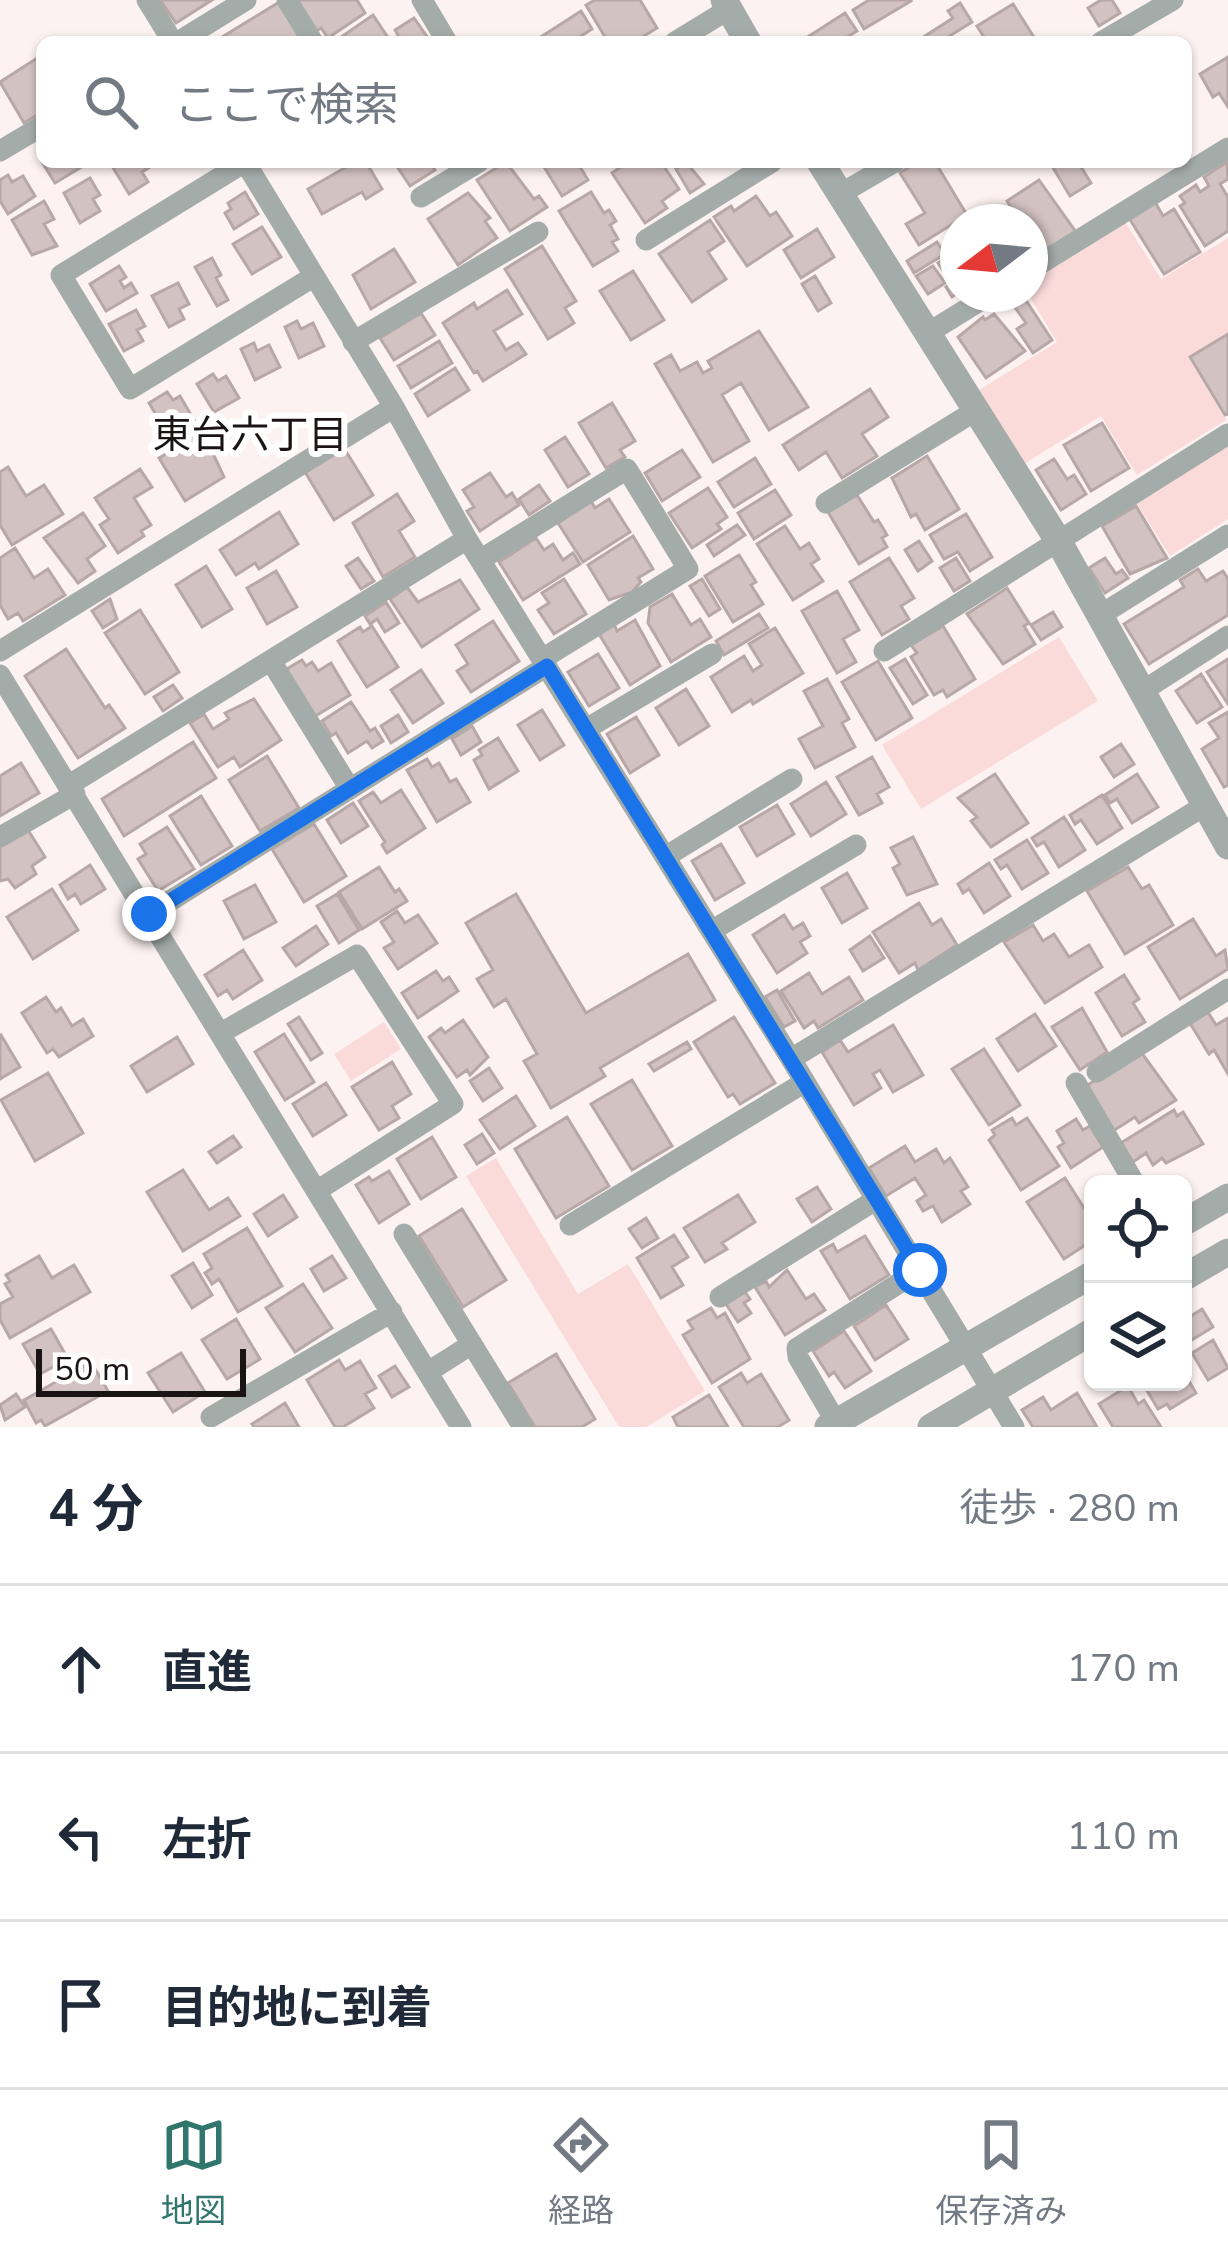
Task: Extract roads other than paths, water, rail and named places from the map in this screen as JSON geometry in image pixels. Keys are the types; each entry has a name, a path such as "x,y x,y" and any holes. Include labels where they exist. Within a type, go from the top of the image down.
{"street":[{"path":"147,0 171,36"},
{"path":"185,36 246,0"},
{"path":"286,0 309,36"},
{"path":"422,0 443,36"},
{"path":"1111,36 1173,0"},
{"path":"683,36 728,3 745,36"},
{"path":"0,152 36,130"},
{"path":"1048,259 1228,148"},
{"path":"235,168 61,275 130,389 314,277"},
{"path":"249,168 394,407 467,539 1014,1427"},
{"path":"422,197 469,168"},
{"path":"646,240 762,168"},
{"path":"824,168 1059,542 1141,692 1214,808 1228,846"},
{"path":"840,194 885,168"},
{"path":"352,342 538,232"},
{"path":"928,333 962,312"},
{"path":"0,651 394,407"},
{"path":"826,503 976,411"},
{"path":"884,651 1228,434"},
{"path":"149,914 688,569 627,470 480,560"},
{"path":"1100,616 1228,535"},
{"path":"0,837 467,539"},
{"path":"1141,692 1228,636"},
{"path":"586,729 712,655"},
{"path":"271,661 350,789"},
{"path":"0,675 461,1427"},
{"path":"665,857 792,779"},
{"path":"791,1059 1214,808"},
{"path":"711,931 856,845"},
{"path":"221,1034 357,955 453,1104 318,1190"},
{"path":"1097,1072 1228,988"},
{"path":"570,1225 805,1082"},
{"path":"1076,1083 1130,1175"},
{"path":"1192,1217 1228,1197"},
{"path":"720,1297 877,1199"},
{"path":"404,1234 523,1427"},
{"path":"1192,1273 1228,1252"},
{"path":"920,1270 797,1348 797,1357 832,1425 1084,1279"},
{"path":"211,1417 392,1312"},
{"path":"931,1427 1084,1336"},
{"path":"428,1372 472,1344"}],"district":[{"name":"東台六丁目","path":"250,434"}]}
